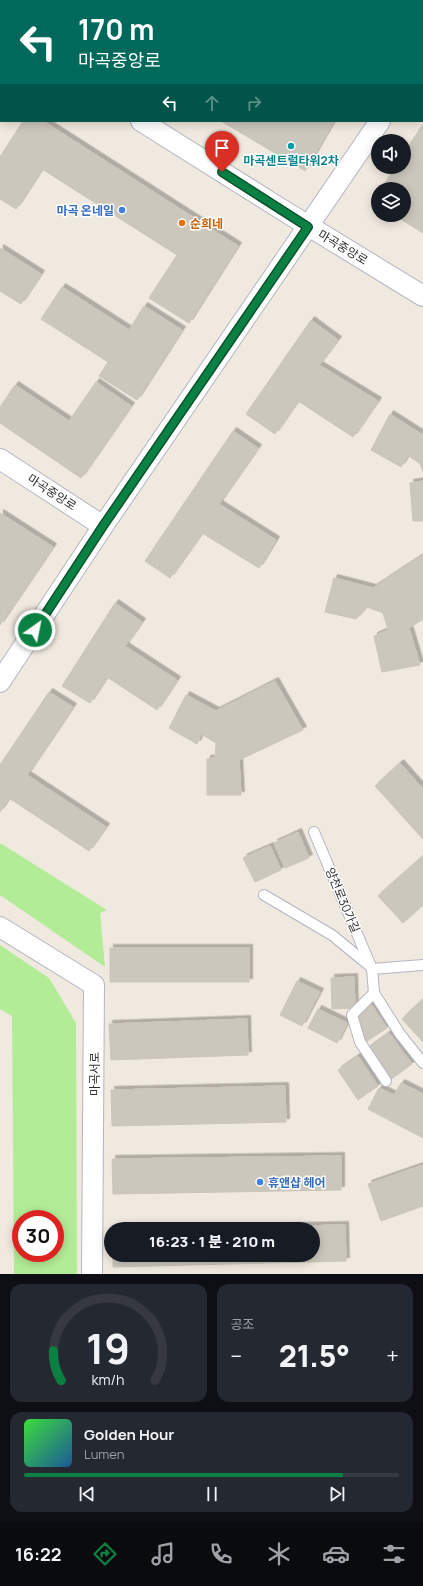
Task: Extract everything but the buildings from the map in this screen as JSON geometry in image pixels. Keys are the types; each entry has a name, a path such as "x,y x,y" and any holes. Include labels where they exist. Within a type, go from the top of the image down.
{"street":[{"name":"마곡중앙로","path":"143,122 308,227 423,296"},
{"path":"0,682 103,526 379,122"},
{"name":"마곡중앙로","path":"0,459 103,526"},
{"name":"마곡서로","path":"0,927 94,985 92,1274"}],"lane":[{"name":"양천로30가길","path":"314,832 372,969 374,992 400,1034 423,1063"},
{"name":"양천로30가길","path":"264,895 332,935 372,969"},
{"path":"372,969 423,965"},
{"path":"374,992 352,1016 360,1042 386,1081"}],"green space":[{"path":"0,843 107,910 100,913 105,967 0,895"},
{"path":"0,945 49,978 76,1023 77,1274 14,1274 14,1262 64,1262 64,1210 14,1210 12,1016 0,1009"}],"place":[{"name":"마곡센트럴타워2차","path":"291,146"},
{"name":"마곡 온네일","path":"122,210"},
{"name":"순희네","path":"182,223"},
{"name":"휴앤샵 헤어","path":"260,1182"}],"route":[{"path":"35,630 103,526 308,227 222,172"}]}
